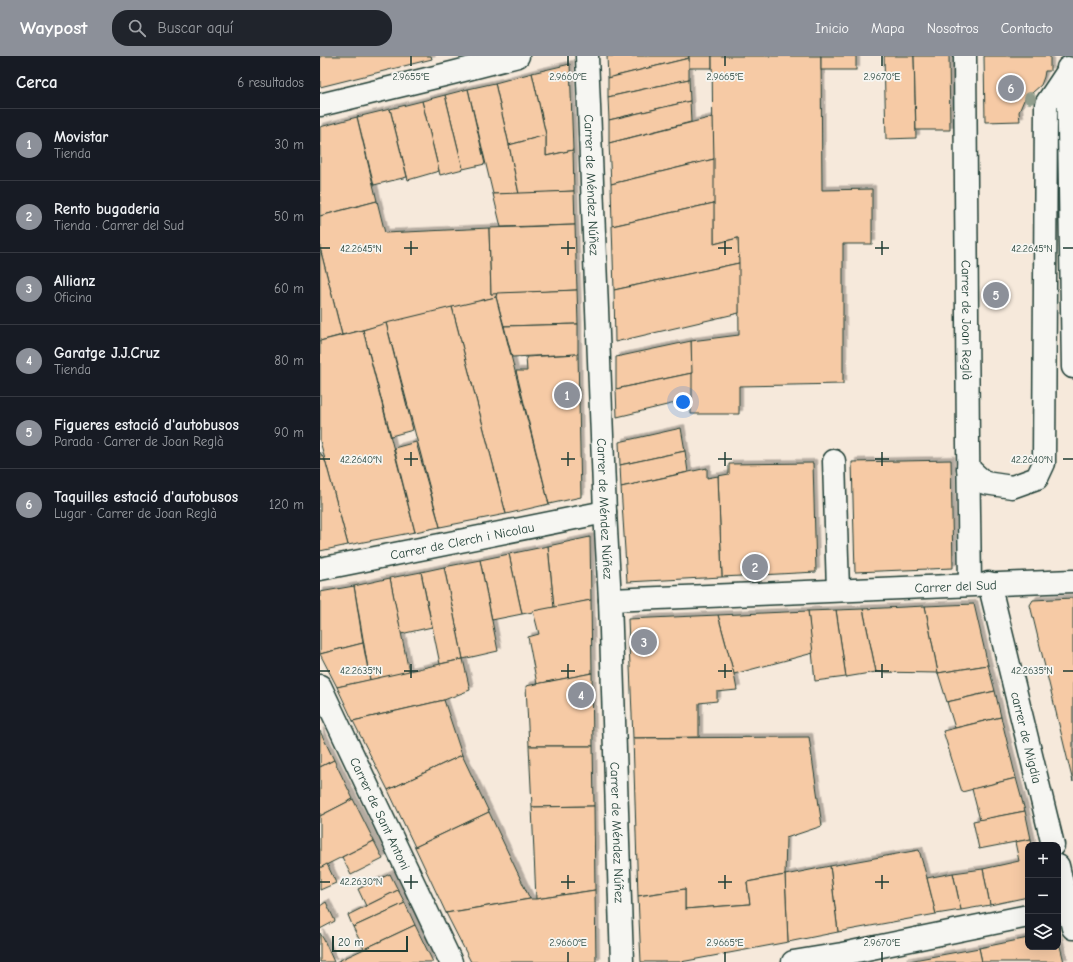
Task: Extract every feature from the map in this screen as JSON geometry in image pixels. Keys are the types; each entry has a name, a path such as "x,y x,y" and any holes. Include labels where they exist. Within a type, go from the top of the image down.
{"street":[{"path":"320,105 450,65 518,56"},
{"name":"Carrer de Méndez Núñez","path":"587,56 604,512 610,600 622,962"},
{"name":"Carrer de Joan Reglà","path":"965,56 968,468 979,584"},
{"path":"968,468 985,482 1012,487 1037,478 1044,464 1046,104 1068,64"},
{"path":"1068,64 1073,367"},
{"path":"834,460 838,590"},
{"name":"Carrer de Clerch i Nicolau","path":"320,569 604,512"},
{"name":"Carrer del Sud","path":"610,600 1073,581"},
{"name":"carrer de Migdia","path":"979,584 1052,842"},
{"name":"Carrer de Sant Antoni","path":"320,686 451,962"},
{"path":"1061,878 1068,913"},
{"path":"793,962 842,958 1025,917"}],"building":[{"path":"320,56 431,56 432,59 320,87"},
{"path":"607,56 689,56 689,58 608,78"},
{"path":"689,56 712,56 712,68 689,68"},
{"path":"712,56 821,56 822,190 872,189 872,244 843,244 843,384 739,386 739,414 691,414 691,341 739,335 738,238 714,244"},
{"path":"821,56 856,56 856,70 821,70"},
{"path":"884,56 914,56 916,138 886,139"},
{"path":"914,56 949,56 950,130 916,130"},
{"path":"984,56 1050,56 1050,71 1045,71 1041,85 1024,100 1019,112 1020,121 985,122"},
{"path":"689,58 689,79 608,97 608,78"},
{"path":"570,64 573,150 546,156 546,135 532,73"},
{"path":"532,73 546,135 509,145 495,83"},
{"path":"689,79 690,101 609,120 608,97"},
{"path":"495,83 519,194 493,194 468,89"},
{"path":"468,89 485,164 463,169 445,95"},
{"path":"445,95 463,169 440,175 422,101"},
{"path":"422,101 439,171 408,180 390,109"},
{"path":"690,101 691,122 609,143 609,120"},
{"path":"390,109 407,177 374,185 357,117"},
{"path":"357,117 377,201 320,216 320,127"},
{"path":"713,117 714,159 611,184 609,143"},
{"path":"546,135 546,156 573,150 574,191 519,194 509,145"},
{"path":"714,159 714,203 612,226 611,184"},
{"path":"574,191 575,225 501,227 493,194"},
{"path":"377,201 385,233 489,228 491,294 497,293 496,297 342,335 320,248 320,216"},
{"path":"714,203 714,244 738,238 739,263 614,290 612,226"},
{"path":"575,225 577,290 491,294 489,228"},
{"path":"320,248 342,335 320,341"},
{"path":"739,263 739,313 615,342 614,290"},
{"path":"577,290 578,324 504,326 496,297 497,293"},
{"path":"496,297 549,504 506,514 452,307"},
{"path":"452,307 506,514 440,527 386,323"},
{"path":"386,323 413,430 391,436 363,330"},
{"path":"578,324 578,354 512,357 504,326"},
{"path":"363,330 415,532 348,545 320,441 320,341"},
{"path":"691,341 692,373 616,389 616,357"},
{"path":"578,354 581,497 549,504 516,371 527,371 526,357"},
{"path":"692,373 692,399 617,417 616,389"},
{"path":"681,428 685,451 620,465 619,442"},
{"path":"416,442 440,527 415,532 394,448"},
{"path":"685,451 688,472 621,487 620,465"},
{"path":"320,452 326,463 348,545 320,551"},
{"path":"951,460 953,568 855,572 852,462"},
{"path":"813,463 816,572 722,577 718,476 729,474 729,464"},
{"path":"707,468 707,478 718,476 722,577 627,582 621,487"},
{"path":"590,537 591,600 554,608 548,546"},
{"path":"548,546 554,608 522,614 509,554"},
{"path":"509,554 522,614 492,620 480,560"},
{"path":"480,560 498,651 463,659 444,567"},
{"path":"444,567 463,659 440,664 421,572"},
{"path":"421,572 432,627 401,634 390,578"},
{"path":"390,578 409,672 370,680 354,586"},
{"path":"354,586 363,643 320,654 320,592"},
{"path":"1073,598 1073,782 1030,605 1033,600"},
{"path":"591,600 592,673 537,684 528,637 539,634 533,611"},
{"path":"974,604 988,665 938,673 925,606"},
{"path":"925,606 938,673 876,672 863,609"},
{"path":"863,609 876,672 846,677 836,610"},
{"path":"836,610 846,677 815,681 808,611"},
{"path":"808,611 813,653 734,674 718,615"},
{"path":"718,615 737,690 717,692 717,701 699,703 699,737 633,738 628,619"},
{"path":"363,643 370,680 337,687 320,654"},
{"path":"463,659 470,690 444,700 353,721 337,687"},
{"path":"988,665 995,691 947,702 938,673"},
{"path":"592,673 593,746 529,746 526,686"},
{"path":"995,691 1001,717 955,728 947,702"},
{"path":"444,700 462,755 388,790 353,721"},
{"path":"1001,717 1016,778 962,792 943,731"},
{"path":"320,731 334,760 320,767"},
{"path":"809,737 822,826 786,838 785,875 747,882 750,904 685,909 685,889 638,896 633,738"},
{"path":"529,746 593,746 594,806 532,807"},
{"path":"462,755 489,812 415,847 388,790"},
{"path":"334,760 353,799 320,816 320,767"},
{"path":"1016,778 1025,811 980,820 972,789"},
{"path":"353,799 374,841 320,868 320,816"},
{"path":"594,806 595,890 536,899 532,807"},
{"path":"1025,811 1031,839 979,849 973,821"},
{"path":"489,812 530,899 446,913 415,847"},
{"path":"1031,839 1032,842 1025,842 1025,898 990,905 983,869 1019,861 1015,842"},
{"path":"374,841 383,859 351,875 342,857"},
{"path":"919,850 936,914 838,932 830,866"},
{"path":"327,864 336,883 320,890 320,868"},
{"path":"830,866 838,932 788,942 785,875"},
{"path":"983,869 990,905 961,910 953,873"},
{"path":"953,873 961,910 936,914 927,878"},
{"path":"390,874 398,890 366,906 358,889"},
{"path":"785,875 788,942 681,962 641,962 638,896 685,889 685,909 750,904 747,882"},
{"path":"398,890 405,903 353,927 348,915"},
{"path":"595,890 596,962 471,962 446,913 530,899"},
{"path":"326,902 335,921 320,929 320,906"},
{"path":"405,903 415,925 364,949 353,927"},
{"path":"415,925 433,962 336,962 364,949"},
{"path":"320,933 324,940 334,962 320,962"},
{"path":"1025,939 1025,950 1061,950 1064,962 982,962 979,948"},
{"path":"979,948 982,962 903,962"}],"place":[{"name":"Taquilles estació d'autobusos","path":"1011,88"},
{"name":"Figueres estació d'autobusos","path":"996,295"},
{"name":"Movistar","path":"567,395"},
{"name":"Rento bugaderia","path":"755,567"},
{"name":"Allianz","path":"644,642"},
{"name":"Garatge J.J.Cruz","path":"581,695"}]}
